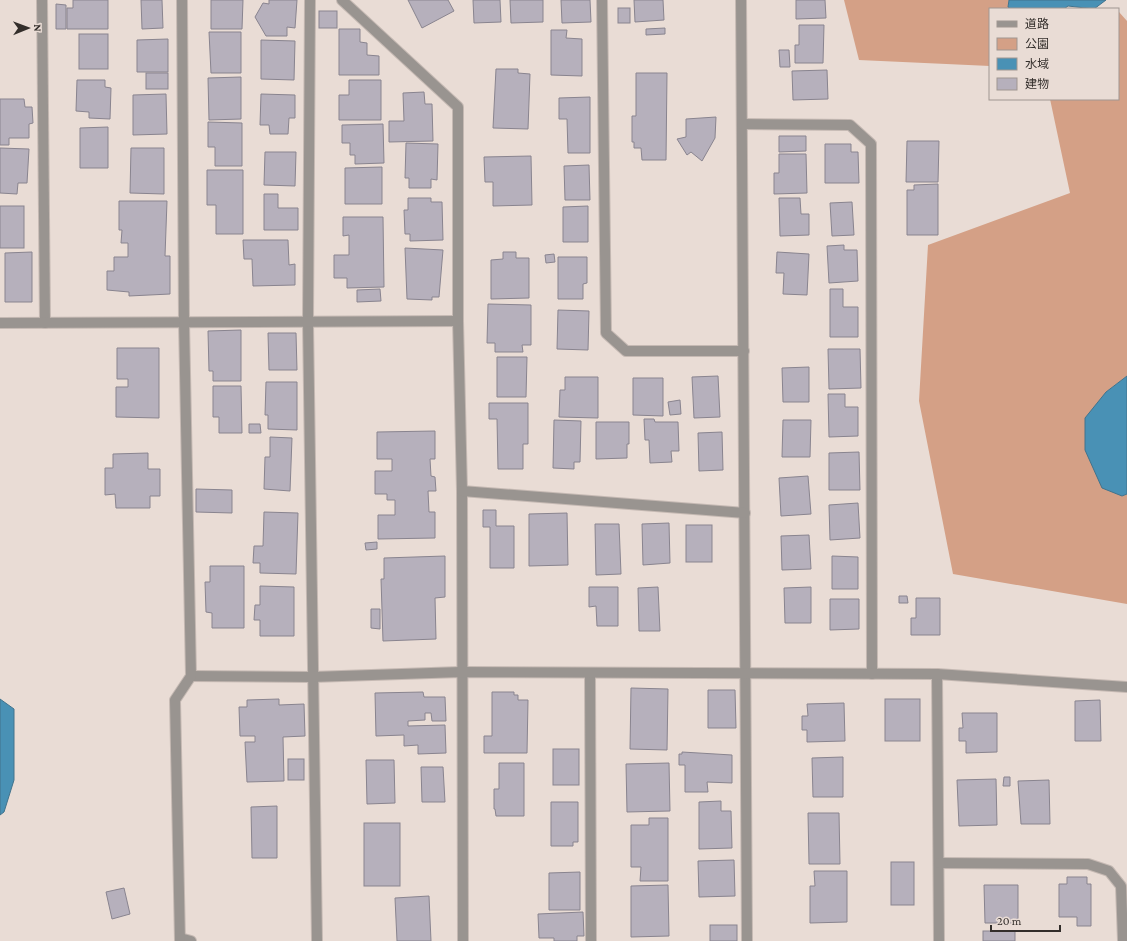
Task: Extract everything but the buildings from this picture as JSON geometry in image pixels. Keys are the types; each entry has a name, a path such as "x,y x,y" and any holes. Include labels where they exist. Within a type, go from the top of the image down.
{"street":[{"path":"42,0 45,323"},
{"path":"182,0 184,322 191,676 175,700 180,940 191,941"},
{"path":"310,0 308,322 317,941"},
{"path":"343,0 458,107 458,321 462,491 461,672 463,941"},
{"path":"602,0 606,333 626,351 744,351"},
{"path":"741,0 747,941"},
{"path":"742,124 850,125 871,144 872,674"},
{"path":"0,324 458,321"},
{"path":"462,491 745,513"},
{"path":"191,676 312,677 461,672 937,674 1127,687"},
{"path":"590,673 591,941"},
{"path":"937,674 939,941"},
{"path":"939,863 1088,864 1110,871 1121,886 1123,941"}],"green space":[{"path":"844,0 1009,0 1008,7 1010,8 989,8 989,66 859,60"},
{"path":"1119,12 1127,21 1127,376 1106,392 1122,496 1127,494 1127,604 953,574 919,401 928,245 1070,193 1050,100 1119,100"}],"water":[{"path":"1009,0 1106,0 1095,8 1068,6 1065,8 1008,7"},
{"path":"1127,376 1127,494 1122,496 1102,488 1085,450 1085,418 1106,392"},
{"path":"0,699 14,709 14,780 4,812 0,815"}]}
